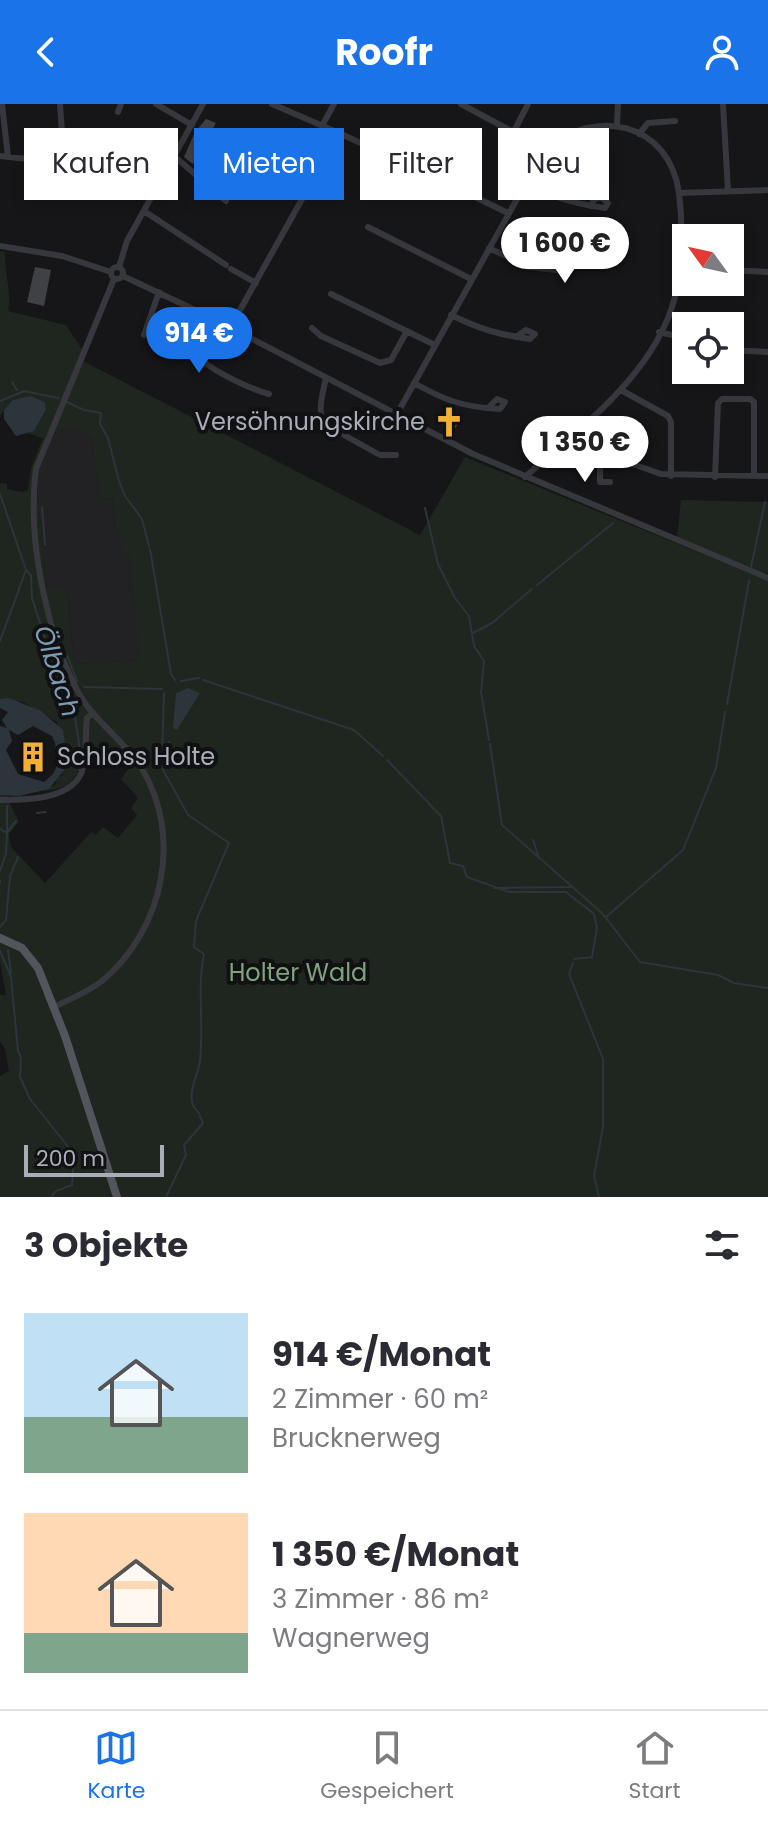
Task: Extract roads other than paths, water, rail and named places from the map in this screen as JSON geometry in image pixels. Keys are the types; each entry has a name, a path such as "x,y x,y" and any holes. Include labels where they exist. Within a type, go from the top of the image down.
{"main road":[{"path":"0,938 31,956 54,1007 117,1197"}],"street":[{"path":"2,104 4,156 24,158"},
{"path":"60,104 62,128"},
{"path":"156,104 192,125"},
{"path":"178,149 203,104"},
{"path":"272,104 327,128"},
{"path":"290,112 294,104"},
{"path":"322,126 334,104"},
{"path":"461,104 508,128"},
{"path":"477,112 481,104"},
{"path":"516,128 528,104"},
{"path":"617,124 618,104"},
{"path":"723,104 728,191"},
{"path":"639,134 648,123 675,121"},
{"path":"584,128 617,124 639,134 665,158 679,193 681,224"},
{"path":"344,135 508,213"},
{"path":"178,159 226,201"},
{"path":"679,193 768,190"},
{"path":"123,276 119,267 127,241 150,200"},
{"path":"230,328 302,200"},
{"path":"397,414 515,200"},
{"path":"562,200 590,206"},
{"path":"144,211 256,283"},
{"path":"368,227 471,279"},
{"path":"0,246 51,254 112,276 123,276 525,477 768,578"},
{"path":"489,248 529,267 550,269"},
{"path":"54,1007 98,984 130,951 153,912 163,873 163,846 155,795 132,754 93,713 72,680 46,601 33,489 36,469 114,268 119,267"},
{"path":"744,271 768,272"},
{"path":"144,335 159,292"},
{"path":"331,294 435,345"},
{"path":"525,477 621,390 642,364 675,296"},
{"path":"196,311 192,342 200,358 228,376 269,394"},
{"path":"451,315 488,333 516,337"},
{"path":"312,328 321,336 380,363 391,360 407,331"},
{"path":"659,332 672,335"},
{"path":"744,351 768,352"},
{"path":"326,378 321,418 324,424 380,455 396,455"},
{"path":"414,383 458,405 488,408"},
{"path":"621,390 668,416 671,422 671,476"},
{"path":"715,477 718,403 722,399 750,399 754,402 754,476"},
{"path":"570,436 579,445 671,476 768,476"},
{"path":"600,452 600,482 610,482"},
{"path":"0,800 36,797 68,789 81,773 87,718 93,713"}],"waterway":[{"path":"12,382 17,390"},
{"path":"0,401 24,391 58,398"},
{"path":"67,402 101,413 100,424 108,438 119,481 125,496 142,519 149,546"},
{"name":"Ölbach","path":"0,494 26,570 0,641"},
{"path":"751,567 765,502"},
{"path":"42,507 45,545"},
{"path":"425,508 438,564 455,598 469,616 474,646 484,661 481,692 489,740"},
{"path":"537,585 613,523"},
{"path":"150,549 171,674 175,680"},
{"name":"Ölbach","path":"26,570 31,575 32,598 54,667 74,710 81,757 79,770"},
{"path":"727,704 749,581"},
{"path":"473,633 492,623 532,589"},
{"path":"67,655 77,681"},
{"path":"181,681 199,678"},
{"path":"203,680 354,730 383,756"},
{"path":"84,687 162,689"},
{"path":"164,693 162,755 165,761"},
{"path":"606,917 683,850 716,768 725,712"},
{"path":"169,742 163,770 188,815 229,843 196,921 194,947 204,954 200,1061 191,1096 199,1113"},
{"path":"490,744 502,825 602,913 640,962 718,975 734,983 768,988"},
{"path":"387,760 441,816 450,863 463,866 467,877 509,892 566,892 594,914 597,928 592,957 574,959"},
{"name":"Ölbach","path":"7,806 7,832"},
{"name":"Ölbach","path":"37,813 46,812"},
{"name":"Ölbach","path":"7,832 16,821"},
{"name":"Ölbach","path":"0,829 7,833 6,853 0,871"},
{"path":"533,840 539,858"},
{"name":"Ölbach","path":"0,927 6,920 10,876 18,857"},
{"path":"494,888 570,887"},
{"name":"Ölbach","path":"8,950 11,973"},
{"name":"Ölbach","path":"0,951 11,977 21,1058 20,1077 30,1099 74,1154 72,1185 56,1191 51,1197"},
{"path":"573,963 569,974 603,1059 603,1127 594,1176 599,1197"},
{"path":"166,1197 186,1155 184,1145 203,1123 200,1116"}],"place":[{"name":"Versöhnungskirche","path":"449,422"},
{"name":"Schloss Holte","path":"33,757"}],"park label":[{"name":"Holter Wald","path":"298,973"}]}
